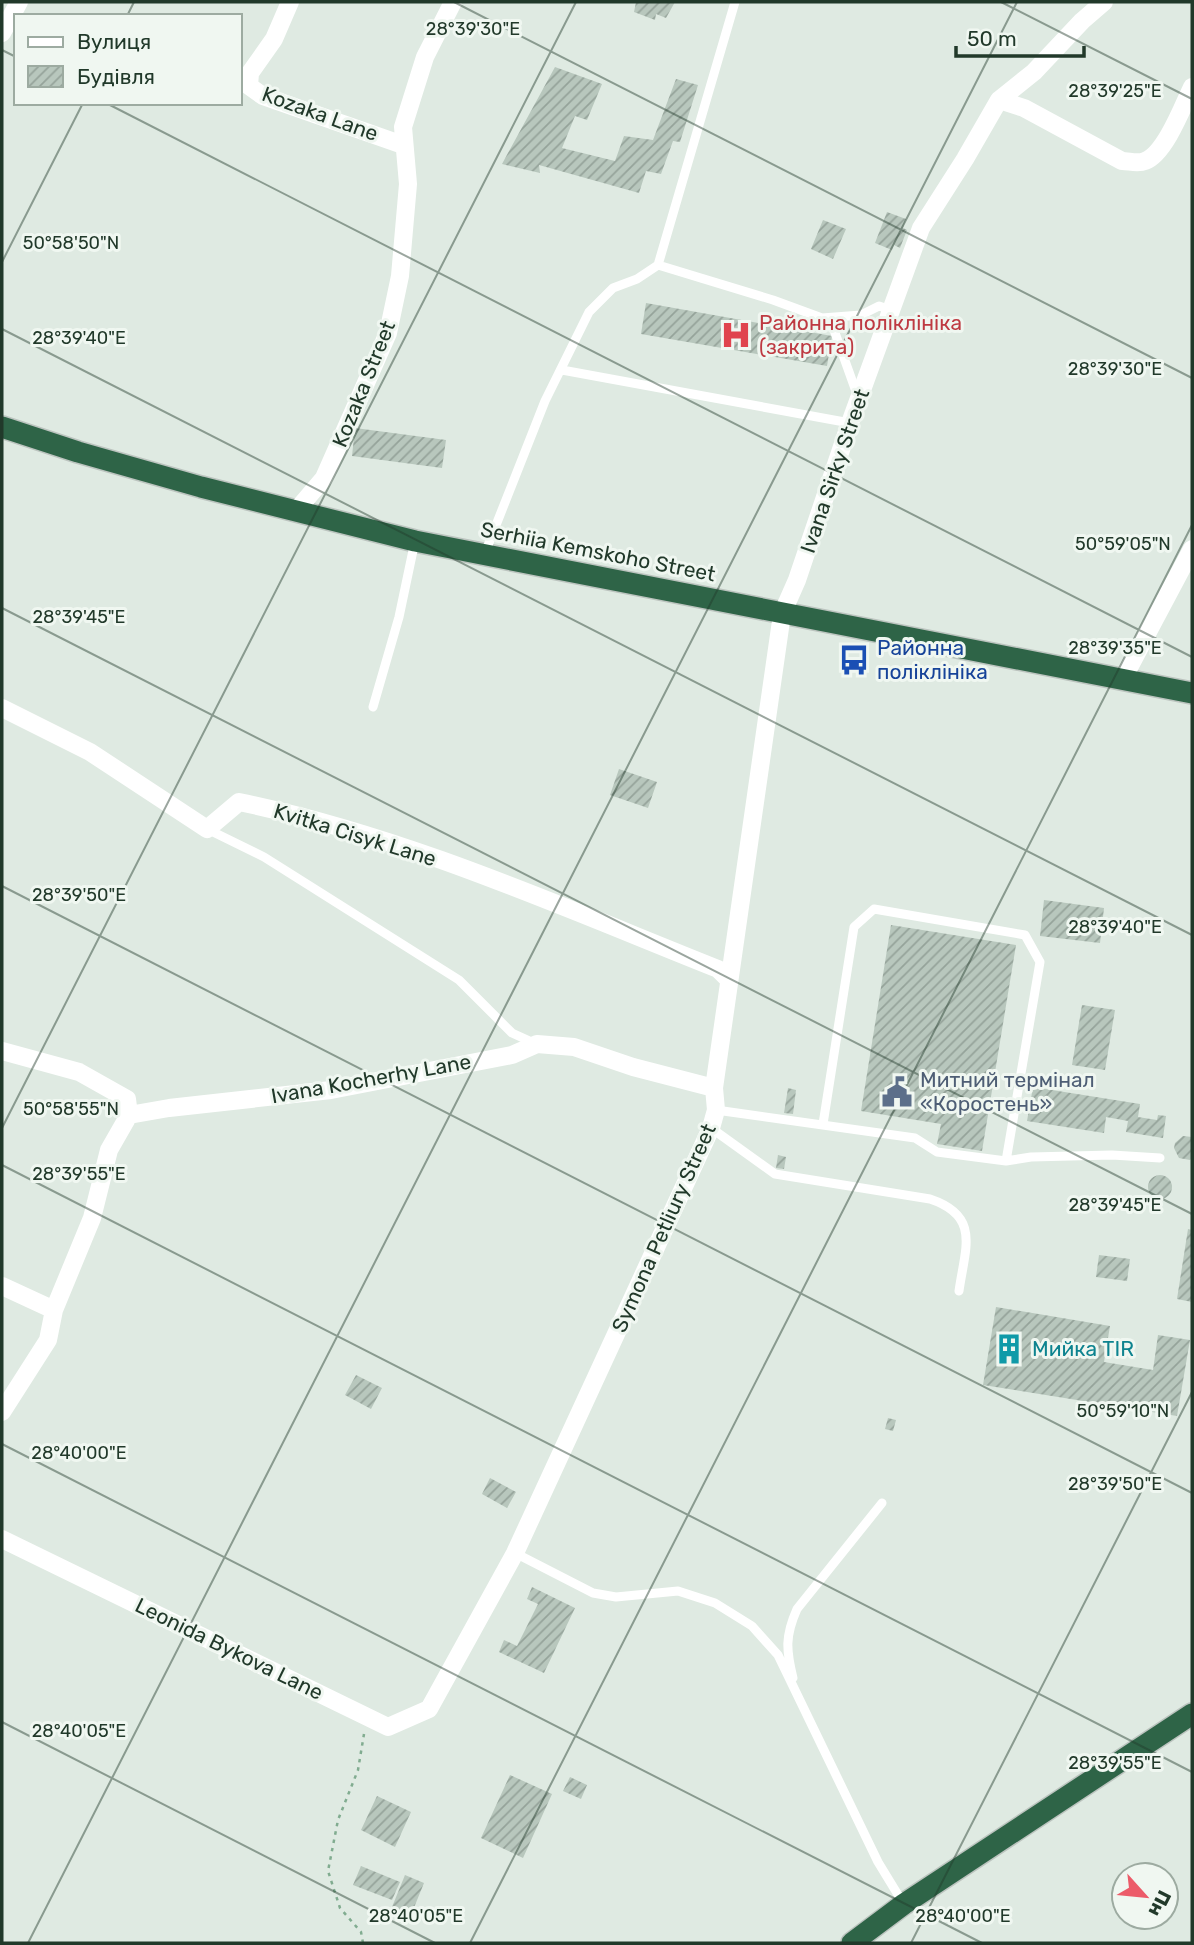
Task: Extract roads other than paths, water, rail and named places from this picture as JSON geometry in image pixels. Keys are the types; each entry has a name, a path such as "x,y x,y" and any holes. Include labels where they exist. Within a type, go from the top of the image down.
{"highway":[{"name":"Serhiia Kemskoho Street","path":"2,427 78,452 295,512 415,541 1192,693"},
{"path":"852,1943 904,1904 1192,1714"}],"street":[{"path":"2,33 19,2"},
{"name":"Kozaka Lane","path":"290,2 274,39 250,74 249,86 263,96 403,145"},
{"name":"Kozaka Street","path":"295,512 324,478 388,333 400,276 408,184 403,127 425,57 453,2"},
{"path":"999,100 1034,72 1082,21 1104,2"},
{"path":"999,100 1024,108 1122,160 1135,162 1144,161 1162,146 1192,87"},
{"name":"Ivana Sirky Street","path":"782,614 797,580 850,423 921,228 999,100"},
{"path":"1123,679 1192,549"},
{"name":"Symona Petliury Street","path":"444,1681 515,1553 716,1110 714,1088 728,979 782,614"},
{"path":"2,708 90,751 207,829"},
{"name":"Kvitka Cisyk Lane","path":"207,829 239,802 286,812 487,877 718,969 728,979"},
{"name":"Ivana Kocherhy Lane","path":"129,1115 331,1090 512,1055 537,1044 574,1048 633,1068 714,1088"},
{"path":"2,1051 79,1072 127,1100 129,1115 109,1150 92,1218 54,1310 48,1340 2,1412"},
{"path":"2,1286 54,1310"},
{"name":"Leonida Bykova Lane","path":"2,1539 388,1727 429,1709 444,1681"}],"lane":[{"path":"485,555 545,401 589,312 613,288 637,279 658,265 735,2"},
{"path":"658,265 773,300 821,318 834,330 859,399"},
{"path":"821,318 861,315 878,306 891,310"},
{"path":"562,370 850,423"},
{"path":"373,707 399,617 415,541"},
{"path":"207,829 264,856 459,980 512,1033 537,1044"},
{"path":"823,1124 854,927 874,909 1025,934 1040,962 1006,1161"},
{"path":"716,1110 915,1138 937,1152 1006,1161 1031,1157 1112,1155 1160,1158"},
{"path":"710,1128 775,1174 930,1199 944,1204 959,1215 967,1233 959,1290"},
{"path":"797,1697 787,1652 788,1630 797,1609 882,1503"},
{"path":"515,1553 593,1593 616,1597 678,1591 715,1603 752,1626 778,1654 878,1862 904,1904"}],"place":[{"name":"Районна поліклініка (закрита)","path":"736,335"},
{"name":"Районна поліклініка","path":"854,660"},
{"name":"Митний термінал «Коростень»","path":"897,1092"},
{"name":"Мийка TIR","path":"1009,1349"}]}
